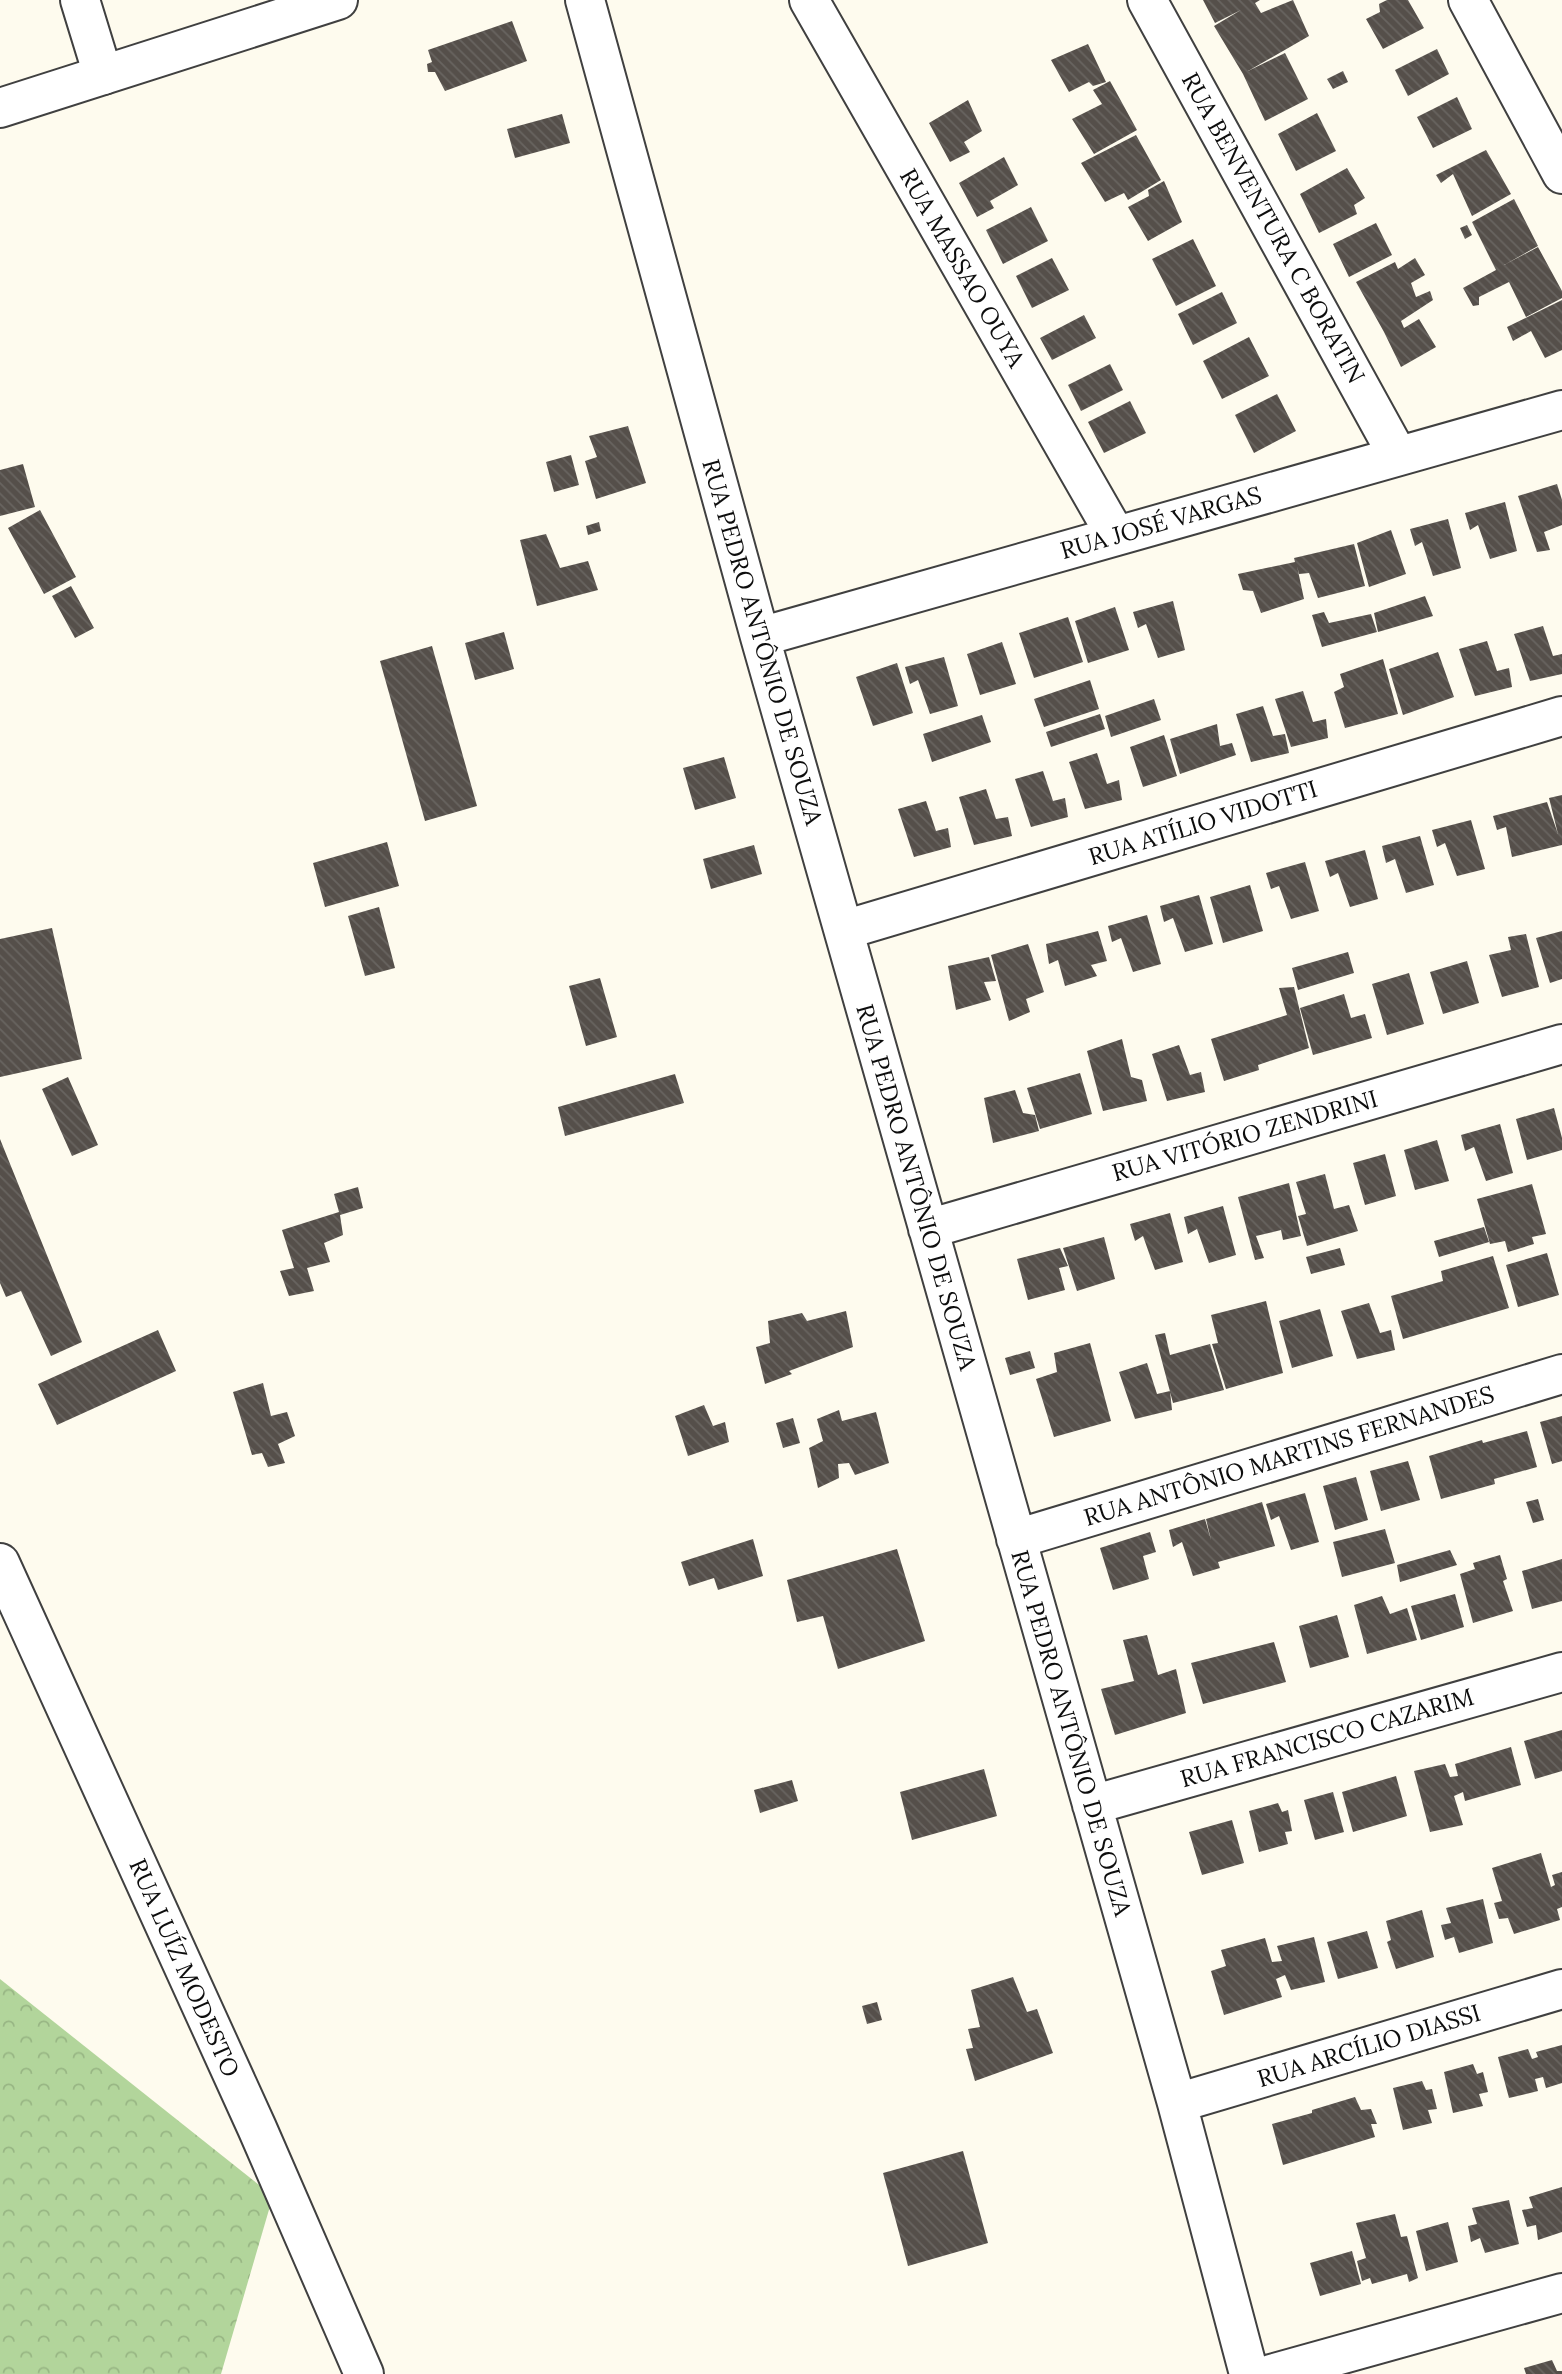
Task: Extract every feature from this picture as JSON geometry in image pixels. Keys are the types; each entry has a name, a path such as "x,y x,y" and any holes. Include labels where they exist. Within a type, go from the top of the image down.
{"street":[{"path":"80,0 103,75"},
{"path":"0,108 338,0"},
{"name":"RUA PEDRO ANTÔNIO DE SOUZA","path":"585,0 760,637 1177,2103 1249,2374"},
{"name":"RUA MASSAO OUYA","path":"808,0 1116,536"},
{"name":"RUA BENVENTURA C BORATIN","path":"1147,0 1398,456"},
{"path":"1468,0 1562,174"},
{"name":"RUA JOSÉ VARGAS","path":"760,637 1562,410"},
{"name":"RUA ATÍLIO VIDOTTI","path":"844,930 1562,716"},
{"name":"RUA VITÓRIO ZENDRINI","path":"928,1229 1562,1044"},
{"name":"RUA ANTÔNIO MARTINS FERNANDES","path":"1016,1539 1562,1374"},
{"name":"RUA LUÍZ MODESTO","path":"0,1563 257,2128 365,2374"},
{"name":"RUA FRANCISCO CAZARIM","path":"1092,1805 1562,1672"},
{"name":"RUA ARCÍLIO DIASSI","path":"1177,2103 1562,1989"},
{"path":"1271,2374 1562,2292"}],"green space":[{"path":"0,1979 273,2196 221,2374 0,2374"}],"building":[{"path":"1203,0 1260,0 1255,3 1261,13 1293,0 1309,36 1248,71 1285,53 1308,99 1265,121 1243,74 1214,26 1241,10 1215,23"},
{"path":"1387,0 1408,0 1424,28 1383,49 1366,19 1380,12 1379,4"},
{"path":"512,21 527,61 445,91 435,72 428,72 427,64 432,62 428,50"},
{"path":"1088,44 1106,82 1093,86 1089,82 1069,92 1051,60"},
{"path":"1437,49 1449,74 1408,96 1395,70"},
{"path":"1343,71 1348,82 1333,89 1327,79"},
{"path":"1110,81 1137,130 1094,154 1072,119 1102,104 1093,90"},
{"path":"1457,97 1472,129 1433,148 1417,117"},
{"path":"968,100 982,131 964,142 970,152 950,162 929,123"},
{"path":"1317,113 1336,151 1296,171 1278,134"},
{"path":"562,114 570,143 515,158 507,129"},
{"path":"1136,135 1161,180 1128,200 1124,193 1105,202 1081,163"},
{"path":"1486,150 1511,194 1472,216 1453,174 1441,183 1436,175"},
{"path":"1004,157 1018,185 990,201 994,208 977,217 959,183"},
{"path":"1347,168 1365,198 1354,205 1357,214 1319,233 1300,194"},
{"path":"1164,181 1182,222 1148,241 1128,207 1149,196 1148,190"},
{"path":"1514,199 1538,246 1504,265 1538,247 1562,291 1562,298 1526,317 1509,282 1479,297 1479,305 1473,306 1463,288 1496,270 1472,222"},
{"path":"1031,207 1048,241 1003,264 986,230"},
{"path":"1376,223 1392,255 1349,277 1333,244"},
{"path":"1467,225 1472,235 1465,239 1460,228"},
{"path":"1193,239 1216,286 1176,306 1152,259"},
{"path":"1052,258 1069,290 1032,308 1016,276"},
{"path":"1415,258 1425,275 1411,283 1416,297 1430,291 1433,300 1401,321 1404,328 1419,319 1436,347 1401,367 1356,282 1395,262 1398,269"},
{"path":"1222,292 1237,323 1193,345 1178,314"},
{"path":"1562,300 1562,350 1545,358 1531,331 1513,341 1507,327"},
{"path":"1084,315 1096,338 1052,360 1040,338"},
{"path":"1249,337 1269,376 1222,399 1203,361"},
{"path":"1110,364 1123,390 1081,411 1068,385"},
{"path":"1277,394 1296,431 1254,453 1235,415"},
{"path":"1130,401 1146,433 1104,453 1088,422"},
{"path":"628,426 646,483 596,499 585,461 597,457 589,436"},
{"path":"571,455 579,485 554,492 546,462"},
{"path":"23,464 35,507 0,516 0,470"},
{"path":"1557,484 1562,500 1562,525 1544,532 1550,550 1537,552 1518,496"},
{"path":"1505,502 1517,551 1490,559 1478,525 1470,530 1465,513"},
{"path":"40,510 76,577 44,594 8,528"},
{"path":"1448,519 1461,568 1433,576 1422,542 1415,546 1410,529"},
{"path":"599,522 601,531 588,535 586,526"},
{"path":"1391,530 1406,574 1369,587 1357,543"},
{"path":"546,534 560,568 588,561 598,590 537,606 520,540"},
{"path":"1354,544 1365,586 1318,598 1309,573 1299,574 1297,566 1304,599 1261,613 1253,591 1243,590 1238,574 1295,562 1294,558"},
{"path":"71,586 94,628 75,638 52,596"},
{"path":"1425,596 1433,616 1378,632 1374,613"},
{"path":"1173,601 1185,650 1158,658 1146,624 1138,628 1133,612"},
{"path":"1115,607 1129,650 1088,663 1075,621"},
{"path":"1324,612 1329,623 1371,614 1377,632 1322,647 1312,615"},
{"path":"1068,617 1083,662 1034,678 1019,633"},
{"path":"1543,626 1553,656 1562,654 1562,674 1530,681 1514,634"},
{"path":"504,632 514,669 475,680 465,643"},
{"path":"1487,641 1497,671 1509,668 1512,687 1475,696 1459,649"},
{"path":"1002,642 1016,684 980,695 967,654"},
{"path":"432,646 477,806 425,821 380,661"},
{"path":"1438,652 1454,697 1403,715 1389,669"},
{"path":"944,657 958,706 930,714 918,680 910,684 905,667"},
{"path":"1383,659 1398,714 1345,728 1334,692 1344,687 1340,674"},
{"path":"897,663 913,713 873,726 856,677"},
{"path":"1090,680 1099,709 1044,727 1034,699"},
{"path":"1303,691 1313,722 1326,719 1328,738 1291,747 1275,699"},
{"path":"1154,699 1161,720 1111,737 1105,716"},
{"path":"1263,706 1273,736 1285,734 1289,753 1251,762 1236,714"},
{"path":"1100,714 1105,729 1051,747 1046,732"},
{"path":"982,715 991,742 932,762 923,734"},
{"path":"1217,724 1220,746 1232,743 1236,755 1180,774 1170,739"},
{"path":"1164,735 1177,776 1143,787 1130,747"},
{"path":"1097,753 1107,784 1119,780 1122,800 1085,809 1069,762"},
{"path":"724,757 736,798 695,810 683,768"},
{"path":"1043,771 1053,801 1065,798 1068,817 1031,827 1015,779"},
{"path":"986,789 996,819 1008,817 1012,836 974,845 959,797"},
{"path":"1562,795 1562,845 1512,857 1506,827 1497,830 1493,816 1547,802 1558,834 1549,798"},
{"path":"926,801 936,831 948,828 951,847 914,857 898,809"},
{"path":"1471,820 1485,869 1457,876 1445,843 1437,847 1432,830"},
{"path":"1420,836 1434,885 1406,893 1395,859 1386,863 1382,846"},
{"path":"387,842 399,886 325,907 313,863"},
{"path":"754,845 762,874 711,889 703,859"},
{"path":"1365,850 1378,899 1350,907 1338,873 1330,877 1325,861"},
{"path":"1305,862 1319,911 1291,919 1279,886 1271,889 1266,873"},
{"path":"1250,885 1263,931 1223,943 1210,897"},
{"path":"1199,895 1213,944 1185,952 1173,918 1164,922 1160,906"},
{"path":"379,907 395,968 365,976 348,916"},
{"path":"1147,915 1161,964 1133,972 1121,938 1112,942 1108,926"},
{"path":"52,928 82,1059 0,1077 0,939"},
{"path":"1098,931 1107,961 1091,965 1097,976 1065,986 1058,960 1049,964 1046,944"},
{"path":"1562,931 1562,979 1550,983 1536,938"},
{"path":"1526,934 1539,987 1502,997 1489,955 1511,950 1508,937"},
{"path":"1028,944 1044,992 1026,999 1030,1012 1009,1021 991,955"},
{"path":"1348,952 1354,973 1298,990 1292,968"},
{"path":"989,957 996,981 984,982 991,1000 956,1010 948,966"},
{"path":"1467,961 1479,1003 1443,1014 1430,972"},
{"path":"1409,973 1424,1024 1387,1035 1372,984"},
{"path":"600,978 617,1037 586,1046 569,986"},
{"path":"1294,987 1309,1048 1258,1065 1259,1070 1224,1081 1211,1039 1287,1015 1279,988"},
{"path":"1344,994 1351,1018 1365,1014 1372,1038 1313,1055 1300,1008"},
{"path":"1122,1039 1131,1077 1142,1080 1147,1101 1103,1111 1087,1051"},
{"path":"1179,1045 1190,1075 1201,1072 1205,1092 1167,1101 1152,1054"},
{"path":"1080,1073 1092,1114 1040,1129 1027,1088"},
{"path":"675,1074 684,1103 565,1136 558,1107"},
{"path":"68,1077 98,1145 72,1156 42,1089"},
{"path":"1015,1090 1023,1113 1035,1115 1039,1131 993,1143 984,1098"},
{"path":"1554,1108 1562,1138 1562,1150 1527,1160 1516,1119"},
{"path":"1500,1124 1513,1173 1486,1181 1474,1147 1465,1151 1461,1135"},
{"path":"0,1139 82,1342 51,1356 21,1291 6,1297 0,1283"},
{"path":"1437,1140 1449,1181 1415,1190 1404,1150"},
{"path":"1385,1154 1396,1196 1365,1205 1353,1163"},
{"path":"1325,1174 1334,1209 1349,1205 1358,1231 1307,1246 1298,1216 1306,1214 1296,1182"},
{"path":"1289,1183 1301,1236 1283,1240 1281,1230 1256,1236 1264,1258 1255,1260 1238,1197"},
{"path":"1532,1184 1546,1234 1532,1237 1534,1244 1508,1252 1505,1241 1490,1244 1477,1199"},
{"path":"358,1187 363,1208 340,1215 343,1235 324,1243 330,1262 307,1268 314,1291 289,1296 280,1271 294,1268 282,1230 339,1212 334,1194"},
{"path":"1223,1206 1236,1255 1209,1263 1197,1229 1188,1234 1184,1217"},
{"path":"1170,1213 1183,1262 1155,1270 1143,1236 1135,1241 1130,1224"},
{"path":"1484,1227 1489,1242 1439,1257 1434,1241"},
{"path":"1104,1237 1115,1279 1077,1291 1063,1248"},
{"path":"1060,1248 1068,1266 1059,1268 1065,1290 1028,1300 1017,1259"},
{"path":"1340,1248 1345,1265 1311,1274 1306,1257"},
{"path":"1547,1253 1559,1295 1518,1307 1506,1265"},
{"path":"1493,1256 1509,1308 1403,1339 1391,1296 1443,1281 1441,1271"},
{"path":"1266,1301 1283,1373 1226,1389 1212,1344 1218,1343 1211,1315"},
{"path":"1369,1303 1380,1333 1391,1330 1395,1350 1357,1359 1341,1311"},
{"path":"1320,1309 1333,1356 1292,1368 1279,1321"},
{"path":"846,1311 853,1347 789,1371 792,1374 765,1384 756,1347 770,1343 768,1321 802,1313 807,1321"},
{"path":"158,1330 176,1371 57,1425 38,1384"},
{"path":"1165,1333 1170,1355 1210,1344 1224,1390 1173,1403 1155,1335"},
{"path":"1090,1343 1111,1421 1054,1437 1036,1379 1057,1372 1054,1353"},
{"path":"1030,1351 1035,1368 1010,1375 1005,1358"},
{"path":"1147,1363 1157,1394 1170,1391 1172,1410 1135,1419 1119,1372"},
{"path":"263,1383 271,1416 287,1412 295,1436 278,1444 285,1463 268,1467 262,1453 252,1455 233,1392"},
{"path":"704,1405 713,1426 725,1422 729,1442 688,1456 675,1416"},
{"path":"839,1410 842,1421 876,1412 889,1463 855,1475 849,1463 838,1464 839,1478 818,1488 809,1448 823,1441 817,1419"},
{"path":"1562,1416 1562,1461 1552,1464 1540,1422"},
{"path":"793,1418 800,1443 783,1448 776,1423"},
{"path":"1527,1431 1537,1467 1494,1479 1495,1484 1441,1499 1429,1456 1482,1440 1483,1443"},
{"path":"1408,1461 1420,1500 1381,1511 1370,1471"},
{"path":"1356,1477 1368,1520 1335,1530 1323,1486"},
{"path":"1305,1493 1319,1542 1291,1550 1279,1516 1271,1520 1266,1504"},
{"path":"1538,1499 1544,1520 1533,1523 1526,1502"},
{"path":"1262,1502 1275,1546 1218,1562 1220,1568 1193,1576 1182,1542 1173,1547 1169,1530 1205,1519 1211,1540 1206,1519"},
{"path":"1385,1529 1395,1563 1342,1577 1333,1542"},
{"path":"1150,1532 1156,1552 1143,1556 1149,1579 1113,1590 1100,1548"},
{"path":"753,1539 763,1576 718,1590 714,1578 689,1586 681,1562"},
{"path":"897,1549 925,1641 838,1669 823,1616 797,1622 787,1580"},
{"path":"1450,1550 1457,1565 1400,1582 1397,1565"},
{"path":"1500,1555 1507,1579 1503,1581 1513,1611 1473,1623 1460,1574 1475,1569 1473,1563"},
{"path":"1562,1559 1562,1601 1532,1609 1522,1571"},
{"path":"1455,1594 1464,1627 1421,1640 1411,1606"},
{"path":"1382,1596 1390,1614 1407,1608 1417,1640 1367,1654 1354,1605"},
{"path":"1337,1615 1349,1657 1310,1668 1299,1626"},
{"path":"1147,1635 1158,1675 1176,1669 1186,1713 1115,1735 1101,1689 1134,1681 1123,1640"},
{"path":"1274,1642 1286,1682 1203,1704 1191,1663"},
{"path":"1562,1730 1562,1771 1535,1779 1524,1741"},
{"path":"1511,1747 1521,1785 1465,1801 1463,1792 1454,1796 1463,1825 1430,1832 1414,1771 1445,1764 1450,1777 1458,1776 1455,1764"},
{"path":"984,1769 997,1816 912,1840 900,1792"},
{"path":"1396,1776 1407,1816 1353,1832 1342,1792"},
{"path":"792,1780 798,1801 760,1813 754,1790"},
{"path":"1333,1792 1344,1832 1315,1840 1304,1800"},
{"path":"1278,1803 1282,1812 1288,1810 1292,1831 1285,1832 1288,1844 1259,1852 1249,1811"},
{"path":"1232,1820 1244,1863 1202,1875 1189,1832"},
{"path":"1541,1853 1551,1887 1555,1885 1552,1875 1562,1872 1562,1907 1557,1909 1560,1920 1514,1934 1508,1918 1499,1919 1494,1903 1502,1901 1492,1868"},
{"path":"1483,1899 1493,1943 1459,1953 1454,1937 1445,1940 1441,1925 1451,1923 1446,1908"},
{"path":"1422,1910 1434,1957 1396,1969 1387,1942 1391,1940 1386,1921"},
{"path":"1367,1931 1378,1968 1338,1979 1327,1942"},
{"path":"1314,1937 1325,1982 1291,1990 1285,1975 1276,1979 1282,1997 1224,2015 1211,1971 1226,1966 1221,1950 1265,1938 1272,1962 1282,1961 1277,1946"},
{"path":"1013,1977 1027,2012 1037,2009 1053,2053 975,2081 966,2049 973,2048 968,2029 980,2027 971,1990"},
{"path":"877,2002 882,2020 867,2024 862,2006"},
{"path":"1562,2045 1562,2083 1546,2088 1543,2077 1535,2079 1538,2091 1509,2098 1498,2057 1528,2049 1532,2059 1538,2057 1536,2052"},
{"path":"1473,2064 1477,2074 1483,2072 1488,2092 1479,2094 1483,2106 1453,2113 1444,2072"},
{"path":"1422,2081 1426,2090 1432,2089 1437,2109 1428,2110 1432,2123 1403,2130 1393,2088"},
{"path":"1355,2097 1361,2110 1371,2109 1377,2124 1371,2124 1375,2137 1283,2165 1272,2124"},
{"path":"963,2151 988,2243 908,2266 883,2173"},
{"path":"1562,2187 1562,2232 1538,2240 1536,2225 1527,2227 1522,2210 1533,2208 1529,2197"},
{"path":"1509,2200 1519,2244 1485,2253 1480,2238 1471,2242 1468,2226 1477,2224 1472,2208"},
{"path":"1395,2214 1401,2237 1407,2236 1418,2278 1409,2282 1407,2274 1372,2284 1370,2278 1362,2281 1357,2261 1366,2258 1356,2223"},
{"path":"1448,2222 1458,2262 1426,2271 1416,2231"},
{"path":"1352,2251 1361,2284 1320,2296 1310,2263"},
{"path":"1552,2360 1557,2371 1562,2371 1562,2374 1526,2374 1524,2368"}]}
